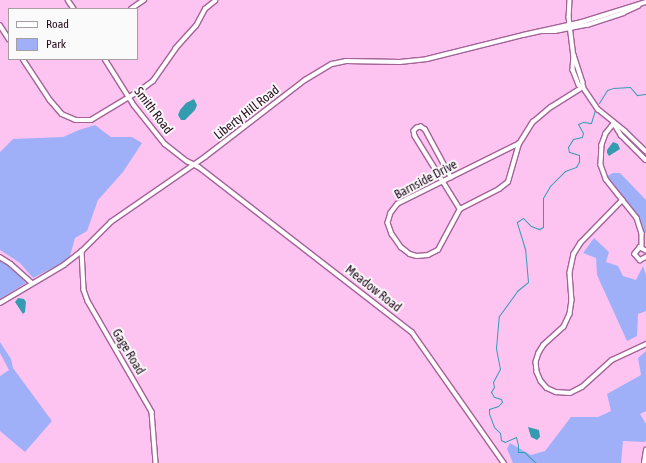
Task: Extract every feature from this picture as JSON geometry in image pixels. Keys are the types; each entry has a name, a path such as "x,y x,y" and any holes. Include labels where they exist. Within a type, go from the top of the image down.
{"street":[{"path":"132,8 144,0"},
{"path":"570,0 570,27 574,55 583,82 583,87 593,103 614,124 625,131 646,151"},
{"path":"24,60 56,109 69,118 76,120 92,120 148,86 159,75 175,49 196,26 205,9 215,1"},
{"name":"Liberty Hill Road","path":"0,303 64,265 82,252 111,222 195,164 306,80 332,64 346,61 400,62 427,59 544,31 570,27 623,13 646,2"},
{"path":"0,25 8,37"},
{"name":"Smith Road","path":"106,60 150,127 165,144 195,164"},
{"path":"451,178 425,130 422,128 417,128 414,131 415,136 460,209 506,185 510,178 519,144 529,128 542,114 583,87"},
{"path":"614,124 621,135 646,160"},
{"path":"614,124 604,139 601,151 601,165 606,179 639,223 642,248"},
{"name":"Barnside Drive","path":"460,209 443,244 432,254 421,256 410,254 401,247 392,234 389,220 396,206 519,144"},
{"name":"Meadow Road","path":"195,164 412,332 504,463"},
{"path":"623,200 582,243 574,254 570,273 572,300 570,314 564,327 541,349 537,358 537,372 541,381 547,388 556,392 570,393 582,387 612,360 646,344"},
{"path":"642,248 646,251"},
{"path":"642,248 636,251 636,256 640,260 646,257"},
{"name":"Gage Road","path":"82,252 84,290 88,301 152,412 156,463"},
{"path":"0,257 11,264 32,283"},
{"path":"644,463 646,450"}],"green space":[{"path":"95,125 111,137 132,137 142,143 123,172 98,200 87,231 75,238 70,256 62,263 33,278 20,263 0,250 0,152 13,139 63,137"},
{"path":"613,173 620,173 646,200 646,233 644,233 642,224 634,210 608,179 607,176"},
{"path":"594,238 609,252 606,262 618,266 623,276 636,280 643,266 646,275 646,311 638,314 637,336 627,341 597,275 596,258 583,253"},
{"path":"0,260 14,269 26,283 0,299"},
{"path":"0,342 11,359 13,368 52,421 25,452 0,431 0,376 9,370 0,353"},
{"path":"646,351 646,411 640,414 646,424 646,440 645,442 623,441 621,463 513,463 507,449 510,443 531,455 545,451 571,417 598,417 611,411 607,394 641,375 638,358"}],"shaded area":[{"path":"194,99 197,105 195,110 185,120 181,120 178,115 180,110 186,103"},
{"path":"613,142 618,144 620,149 609,156 607,150"},
{"path":"18,298 24,299 26,302 25,312 23,314 15,302"},
{"path":"528,427 539,430 540,437 537,440 531,437"}],"waterway":[{"path":"599,103 607,90 613,88 630,87 637,95 646,94"},
{"path":"536,463 524,452 518,452 516,437 505,442 501,440 500,433 494,427 489,413 489,409 498,406 502,402 501,399 494,397 491,392 494,387 493,382 500,369 496,348 499,316 517,291 528,282 525,249 517,222 523,218 531,226 539,229 543,227 543,198 550,186 565,171 576,167 579,162 579,155 569,152 568,147 573,139 582,137 583,133 578,124 583,122 591,123 595,110"}]}
